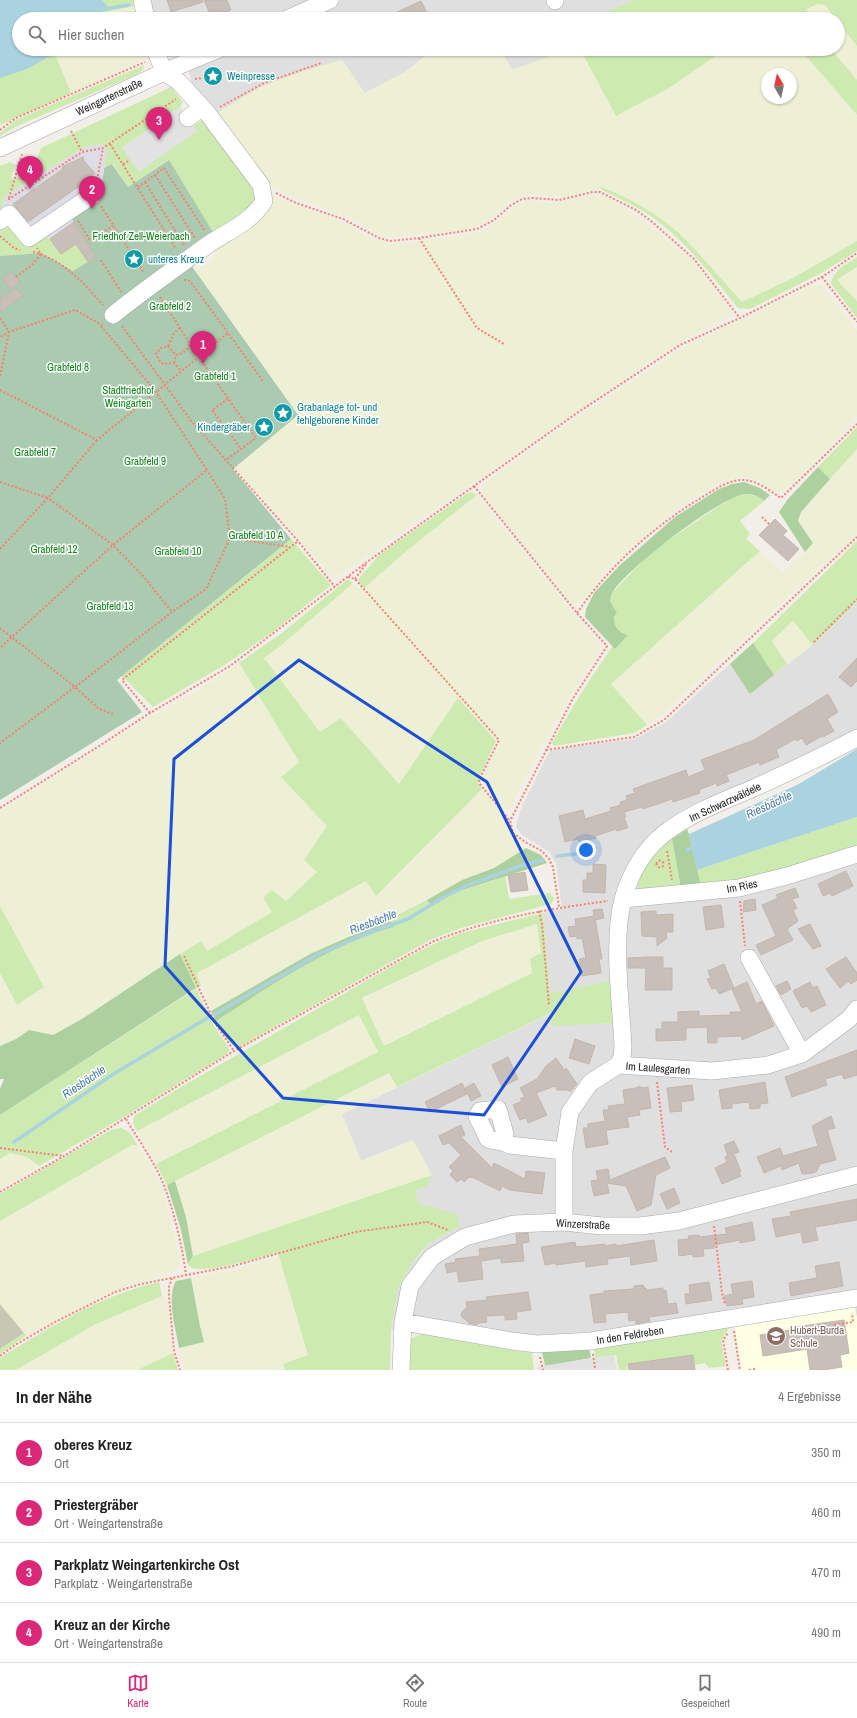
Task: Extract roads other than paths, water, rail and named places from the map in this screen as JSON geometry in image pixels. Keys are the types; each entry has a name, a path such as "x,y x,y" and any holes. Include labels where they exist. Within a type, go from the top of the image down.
{"street":[{"path":"142,0 145,12"},
{"path":"302,12 330,0"},
{"name":"Weingartenstraße","path":"0,148 159,59 177,56"},
{"path":"107,321 196,250 246,222 256,213 264,201 261,186 205,111 159,59"},
{"path":"188,118 205,111"},
{"path":"6,211 29,238 94,194"},
{"name":"Im Schwarzwäldele","path":"618,1065 622,1057 624,1047 618,962 620,922 623,899 631,876 642,856 664,834 697,813 794,770 857,738"},
{"name":"Im Ries","path":"623,899 739,888 787,876 857,854"},
{"path":"749,958 802,1054"},
{"name":"Im Laulesgarten","path":"564,1222 564,1151 570,1112 590,1083 618,1065 712,1072 768,1065 802,1054 849,1019 857,1009"},
{"path":"502,1141 509,1145 564,1151"},
{"name":"Winzerstraße","path":"401,1370 403,1322 410,1286 432,1257 465,1237 514,1224 564,1222 602,1226 640,1226 679,1221 857,1175"},
{"name":"In den Feldreben","path":"403,1322 512,1342 537,1344 590,1341 854,1299"}],"water":[{"path":"0,0 102,0 109,8 101,12 12,12 12,56 50,56 27,69 0,78"},
{"path":"857,749 857,817 697,870 689,834 799,784"}],"waterway":[{"path":"105,9 129,5"},
{"name":"Riesbächle","path":"687,850 696,847"},
{"name":"Riesbächle","path":"557,856 576,854 587,855"},
{"name":"Riesbächle","path":"215,1014 317,955 368,933 408,919 442,898 468,885 520,866 543,860"},
{"name":"Riesbächle","path":"14,1142 115,1073 209,1017"}],"place":[{"name":"Weinpresse","path":"213,76"},
{"name":"Parkplatz Weingartenkirche Ost","path":"159,140"},
{"name":"Kreuz an der Kirche","path":"30,189"},
{"name":"Priestergräber","path":"92,209"},
{"name":"unteres Kreuz","path":"134,259"},
{"name":"oberes Kreuz","path":"203,364"},
{"name":"Grabanlage tot- und fehlgeborene Kinder","path":"283,413"},
{"name":"Kindergräber","path":"264,427"},
{"name":"Hubert-Burda Schule","path":"776,1336"}],"park label":[{"name":"Friedhof Zell-Weierbach","path":"141,236"},
{"name":"Grabfeld 2","path":"170,306"},
{"name":"Grabfeld 8","path":"68,367"},
{"name":"Grabfeld 1","path":"215,376"},
{"name":"Stadtfriedhof Weingarten","path":"128,396"},
{"name":"Grabfeld 7","path":"35,452"},
{"name":"Grabfeld 9","path":"145,461"},
{"name":"Grabfeld 10 A","path":"256,535"},
{"name":"Grabfeld 12","path":"54,549"},
{"name":"Grabfeld 10","path":"178,551"},
{"name":"Grabfeld 13","path":"110,606"}]}
